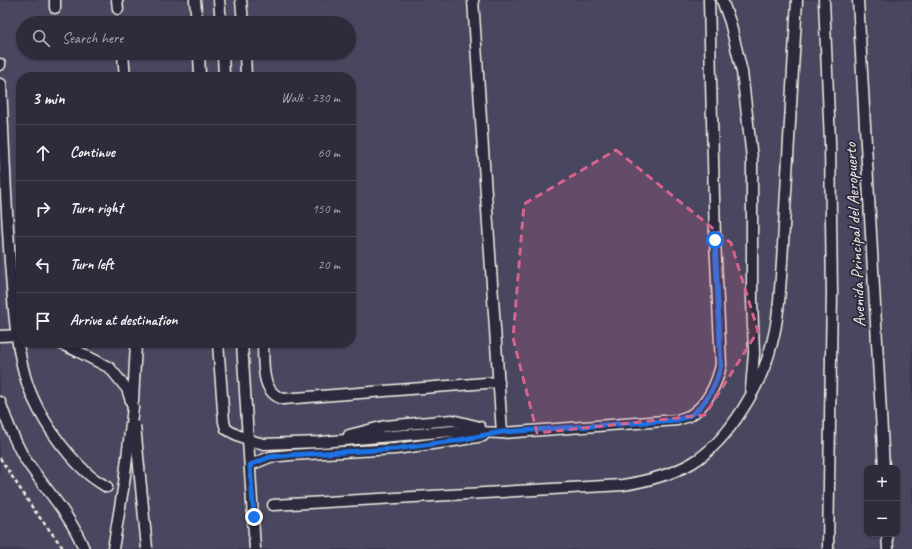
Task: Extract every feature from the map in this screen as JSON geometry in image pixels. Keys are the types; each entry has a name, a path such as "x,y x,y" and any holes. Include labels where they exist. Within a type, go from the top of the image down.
{"lane":[{"path":"195,0 196,16"},
{"path":"219,0 220,16"},
{"path":"241,0 242,16"},
{"path":"474,0 502,432"},
{"path":"218,348 224,422 226,429 249,440 264,444 322,442 452,431 502,432 677,420 690,415 707,398 718,380 721,365 715,240 709,0"},
{"path":"722,0 730,22 742,72 752,158 752,299 754,353 750,397"},
{"path":"273,505 646,482 693,463 716,444 734,422 750,397 762,372 772,344 779,305 797,0"},
{"path":"824,0 830,142 832,293 828,549"},
{"name":"Avenida Principal del Aeropuerto","path":"858,0 884,465"},
{"path":"123,60 125,72"},
{"path":"199,60 200,72"},
{"path":"223,60 224,72"},
{"path":"245,60 246,72"},
{"path":"1,84 8,231 16,307"},
{"path":"0,336 16,335"},
{"path":"18,348 28,386 55,436 88,474 107,487"},
{"path":"79,348 110,368 127,389 133,406 147,549"},
{"path":"113,549 124,483 133,406 136,348"},
{"path":"242,348 255,549"},
{"path":"264,348 265,378 270,392 276,397 283,399 499,382"},
{"path":"0,402 14,438 25,458 68,517 84,549"},
{"path":"250,468 270,457 276,456 395,449 454,441 502,432"},
{"path":"887,537 888,549"}],"path":[{"path":"0,458 34,510 64,549"}],"highlighted area":[{"path":"616,150 731,243 758,331 705,415 537,433 513,338 524,204"}],"shaded area":[{"path":"0,0 912,0 912,549 0,549"}],"route":[{"path":"254,517 250,465 270,457 395,449 454,441 502,432 677,420 690,415 707,398 718,380 721,365 715,240"}]}
